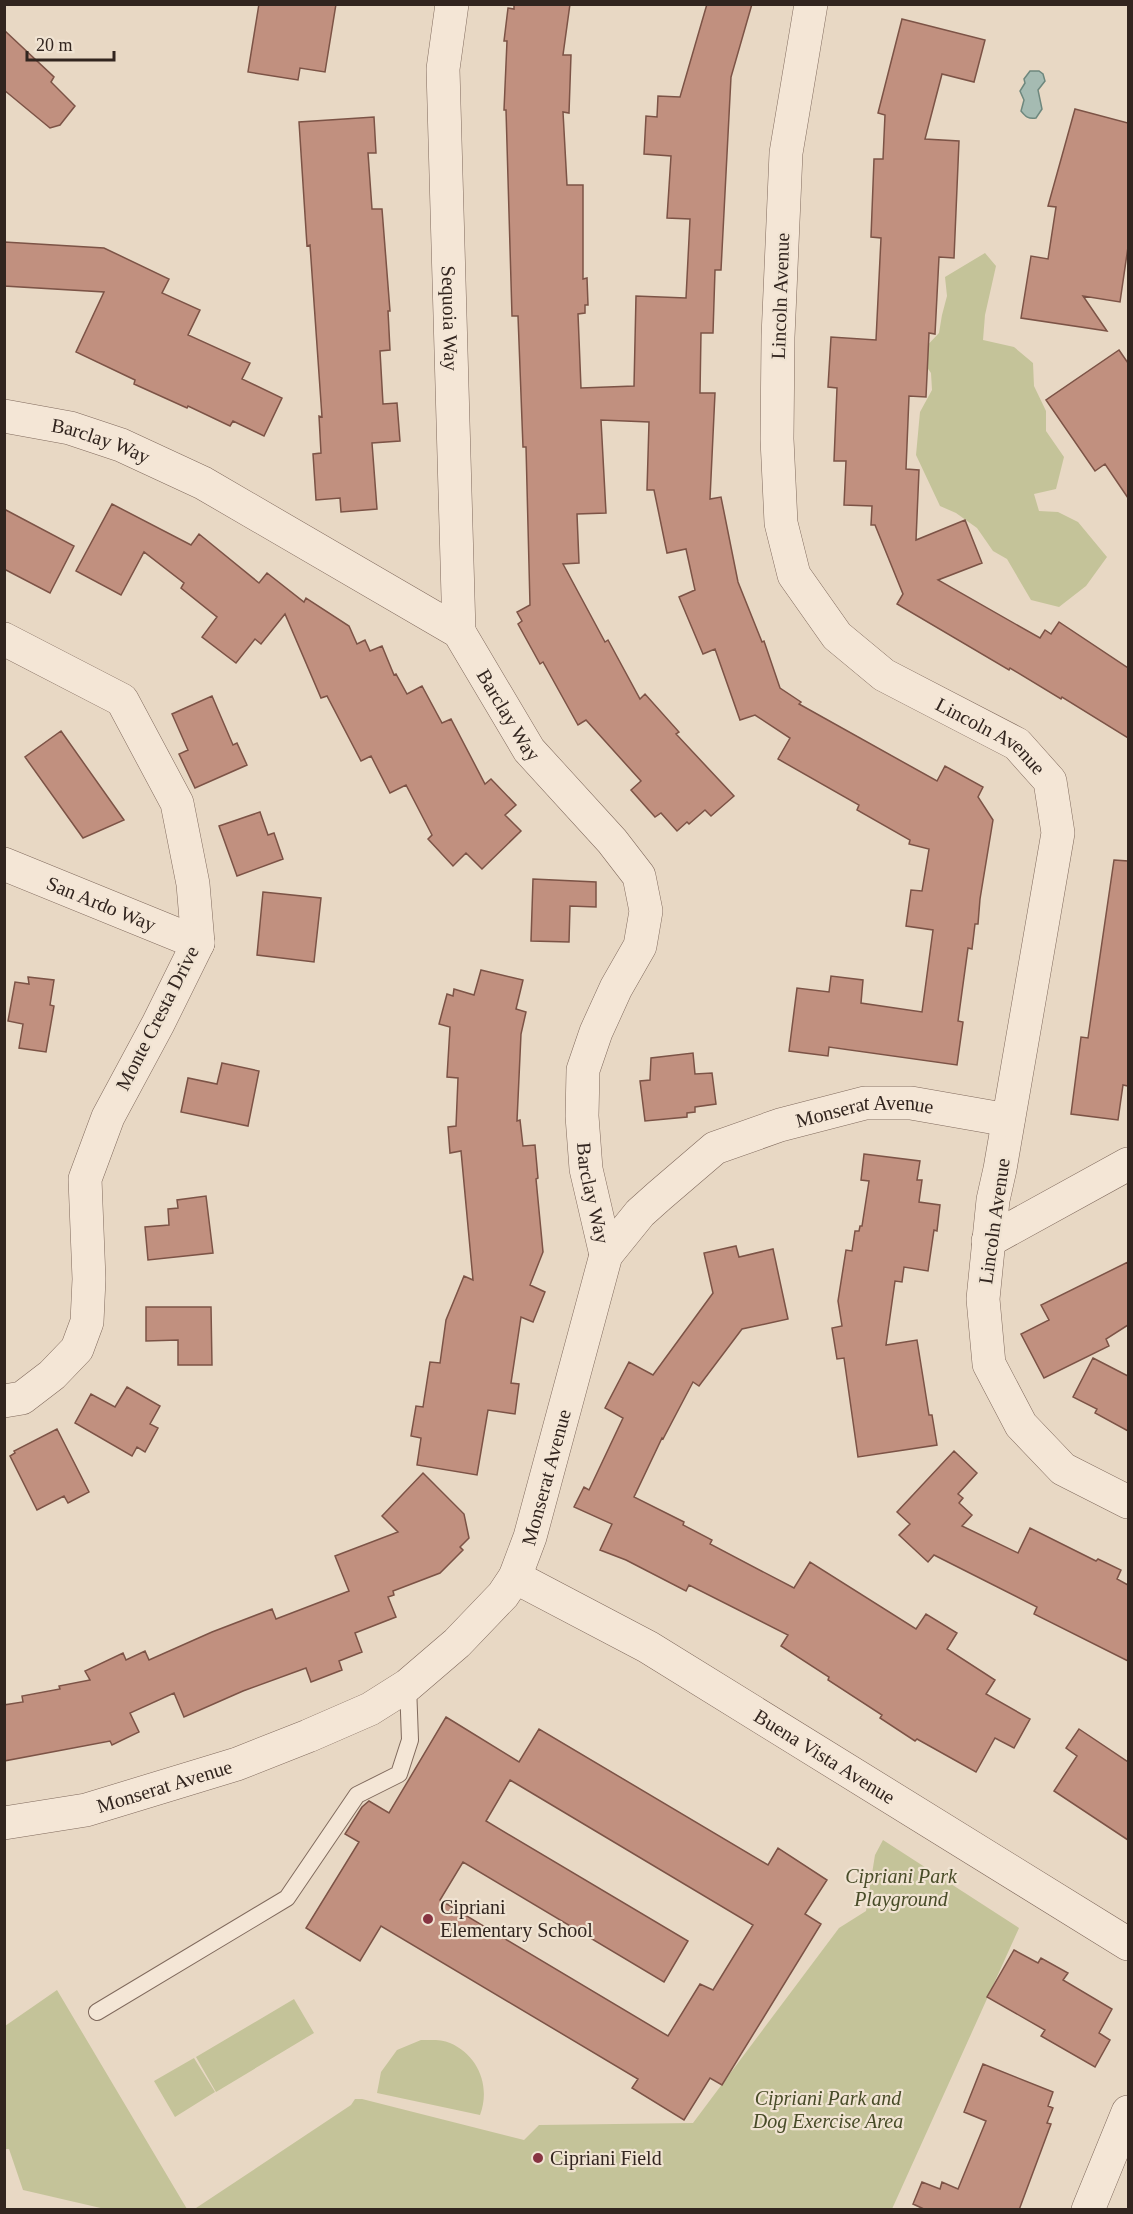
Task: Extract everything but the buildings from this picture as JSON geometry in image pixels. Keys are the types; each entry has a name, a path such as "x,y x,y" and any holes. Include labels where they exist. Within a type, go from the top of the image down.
{"street":[{"name":"Sequoia Way","path":"452,4 443,69 459,632"},
{"name":"Lincoln Avenue","path":"811,4 786,153 777,439 781,523 794,575 837,636 884,675 1017,744 1050,781 1058,833 993,1200 988,1241 983,1299 989,1364 1021,1425 1062,1469 1128,1502"},
{"name":"Barclay Way","path":"4,416 70,428 121,445 203,483 459,632 529,750 612,841 639,876 646,911 640,946 616,988 596,1032 583,1070 582,1116 586,1169 606,1255"},
{"name":"Monte Cresta Drive","path":"4,639 122,699 177,803 193,884 198,943 108,1117 85,1179 87,1322 77,1349 52,1375 22,1398 4,1401"},
{"name":"San Ardo Way","path":"4,864 198,943"},
{"name":"Monserat Avenue","path":"4,1823 86,1810 237,1764 308,1736 370,1709 408,1685 457,1643 503,1595 515,1577 530,1537 606,1255 640,1213 715,1148 780,1125 865,1103 911,1102 1008,1120"},
{"path":"988,1241 1128,1164"},
{"name":"Buena Vista Avenue","path":"515,1577 648,1647 1128,1944"},
{"path":"1088,2210 1128,2112"}],"lane":[{"path":"97,2013 286,1898 357,1795 399,1774 411,1740 408,1685"}],"green space":[{"path":"985,253 996,266 985,315 983,340 1014,347 1033,363 1034,386 1046,411 1046,431 1064,457 1056,489 1034,494 1039,511 1058,512 1078,522 1107,557 1086,586 1059,607 1031,600 1007,559 993,551 977,528 956,513 940,506 916,455 920,412 932,390 931,373 924,363 921,352 939,333 947,296 945,277"},
{"name":"Cipriani Park and Dog Exercise Area","path":"883,1840 1019,1928 892,2209 193,2210 351,2105 355,2099 524,2140 539,2125 693,2123 839,1928 866,1911 875,1855"},
{"path":"57,1990 187,2209 105,2209 23,2190 9,2149 5,2149 5,2026"},
{"path":"294,1999 314,2033 216,2092 196,2057"},
{"path":"421,2040 440,2040 450,2043 460,2048 475,2063 483,2083 484,2093 480,2115 377,2093 381,2072 397,2050"},
{"path":"194,2058 215,2092 175,2117 154,2081"}],"shaded area":[{"path":"1030,71 1039,71 1043,74 1045,81 1038,90 1042,109 1036,118 1027,117 1021,111 1024,100 1020,91"}],"place":[{"name":"Cipriani Elementary School","path":"428,1919"},
{"name":"Cipriani Field","path":"538,2158"}],"park label":[{"name":"Cipriani Park Playground","path":"901,1888"}]}
